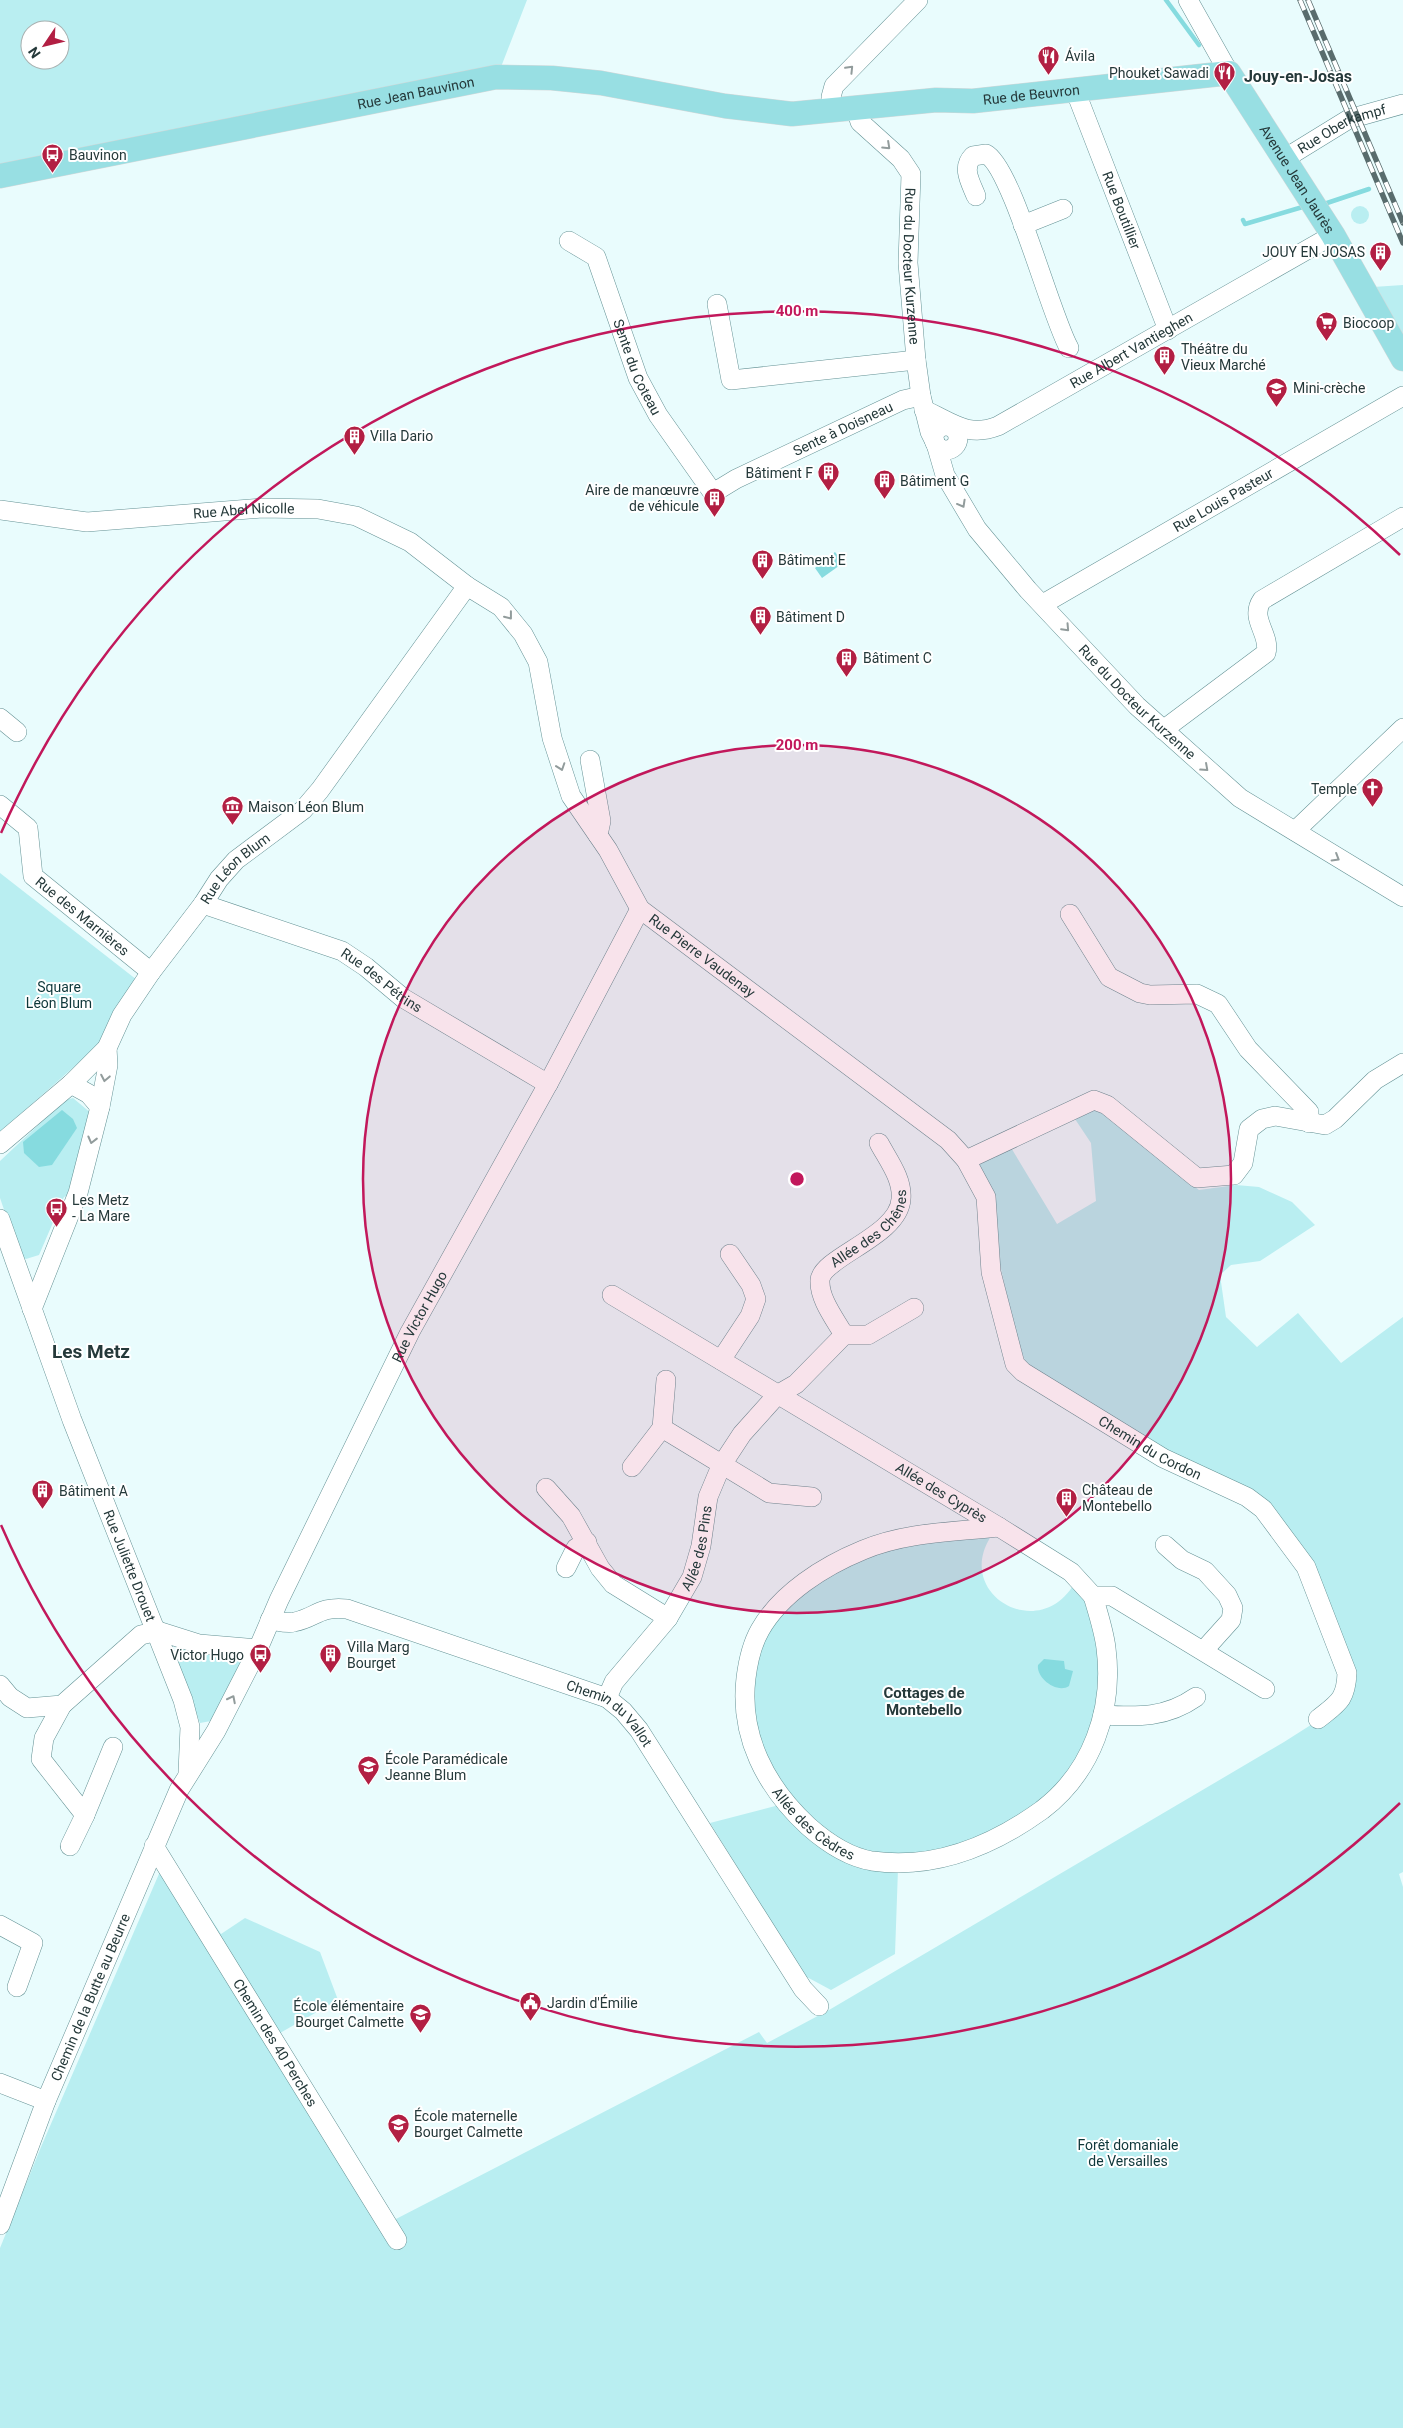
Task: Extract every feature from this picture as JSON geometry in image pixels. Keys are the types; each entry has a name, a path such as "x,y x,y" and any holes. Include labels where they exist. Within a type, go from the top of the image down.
{"main road":[{"name":"Rue de Beuvron","path":"845,110 936,100 973,102 1228,73"},
{"name":"Avenue Jean Jaurès","path":"1228,73 1333,235 1403,359"},
{"name":"Rue Jean Bauvinon","path":"0,176 496,77 552,78 601,83 725,106 792,114 845,110"}],"street":[{"path":"845,110 831,97 834,86 918,0"},
{"name":"Avenue Jean Jaurès","path":"1188,0 1228,73"},
{"name":"Rue Boutillier","path":"1075,90 1168,330"},
{"name":"Rue Oberkampf","path":"1284,159 1338,125 1369,112 1403,104"},
{"name":"Rue du Docteur Kurzenne","path":"845,110 901,159 911,174 908,263 916,360 923,403 930,432 941,444 945,475 972,521 1028,590 1137,706 1240,798 1403,897"},
{"path":"976,196 967,173 967,167 973,156 986,154 996,163 1023,225 1039,264 1059,330 1086,376"},
{"path":"1023,225 1063,209"},
{"name":"Rue Albert Vantieghen","path":"923,403 948,424 971,432 980,432 998,426 1333,235"},
{"name":"Sente du Coteau","path":"569,241 596,257 638,378 658,415 714,493"},
{"path":"717,304 730,380 916,360"},
{"name":"Rue Louis Pasteur","path":"1043,604 1403,396"},
{"name":"Sente à Doisneau","path":"714,493 736,479 903,400 923,403"},
{"path":"941,444 958,439 948,424"},
{"path":"941,444 983,437 998,426"},
{"name":"Rue Abel Nicolle","path":"0,510 87,522 262,508 318,509 356,516 410,542 467,586"},
{"path":"1163,730 1266,653 1268,647 1257,616 1257,607 1262,600 1403,517"},
{"name":"Rue Pierre Vaudenay","path":"467,586 501,607 523,634 538,662 552,738 571,796 608,850 640,910 948,1140 966,1160"},
{"name":"Rue Léon Blum","path":"0,1144 71,1084 107,1048 122,1015 151,972 203,904 219,878 236,860 303,810 320,790 467,586"},
{"path":"0,718 17,732"},
{"path":"1295,832 1403,728"},
{"path":"590,760 601,821 598,835"},
{"name":"Rue des Marnières","path":"0,805 28,828 33,876 151,972"},
{"name":"Rue des Pétrins","path":"203,904 342,951 366,967 403,998 548,1084"},
{"name":"Rue Victor Hugo","path":"216,1730 258,1649 270,1620 410,1332 548,1084 640,910"},
{"path":"1070,914 1109,977 1140,993 1150,995 1197,994 1218,1004 1248,1049 1309,1112 1309,1123"},
{"path":"32,1309 78,1193 100,1107 108,1065 107,1048"},
{"path":"966,1160 1094,1100 1107,1105 1197,1178 1234,1175 1243,1163 1249,1129 1262,1119 1275,1116 1325,1125 1335,1119 1375,1080 1403,1064"},
{"path":"71,1084 89,1094 100,1107"},
{"name":"Allée des Chênes","path":"844,1335 821,1292 820,1278 828,1266 868,1242 893,1218 901,1200 898,1178 879,1143"},
{"name":"Chemin du Cordon","path":"966,1160 986,1197 991,1272 1015,1364 1023,1372 1163,1458 1247,1496 1263,1509 1306,1567 1347,1673 1347,1690 1336,1704 1318,1719"},
{"name":"Rue Juliette Drouet","path":"0,1218 75,1429 122,1548 158,1631 184,1700 190,1727"},
{"path":"720,1360 750,1316 756,1298 751,1285 730,1254"},
{"path":"16,1263 41,1266 50,1261"},
{"name":"Allée des Cyprès","path":"612,1295 1071,1572 1093,1596"},
{"path":"844,1335 868,1336 914,1308"},
{"name":"Allée des Pins","path":"607,1698 614,1682 668,1618 692,1578 701,1546 708,1497 721,1466 742,1434 777,1395 796,1384 844,1335"},
{"path":"632,1467 662,1428 666,1380"},
{"path":"662,1428 721,1466 769,1493 812,1497"},
{"path":"546,1488 571,1516 600,1568 613,1584 668,1618"},
{"name":"Allée des Cèdres","path":"999,1527 915,1536 865,1549 820,1572 785,1600 769,1616 759,1632 747,1667 745,1711 749,1731 761,1767 786,1803 818,1834 852,1856 903,1864 922,1862 952,1856 993,1840 1012,1830 1053,1801 1086,1761 1098,1738 1103,1715 1108,1680 1106,1647 1093,1596"},
{"path":"566,1568 576,1548 586,1542"},
{"path":"1165,1545 1182,1560 1205,1571 1227,1595 1234,1608 1231,1620 1204,1650"},
{"path":"1093,1596 1112,1596 1266,1689"},
{"name":"Chemin du Vallot","path":"270,1620 294,1622 326,1609 347,1608 607,1698 623,1711 639,1730 803,1990 819,2006"},
{"path":"85,1815 41,1759 44,1738 62,1704 142,1635 158,1631"},
{"name":"Rue Juliette Drouet","path":"158,1631 199,1644 258,1649"},
{"path":"0,1685 10,1697 27,1708 40,1726 44,1738"},
{"path":"1103,1715 1152,1716 1183,1706 1196,1697"},
{"path":"27,1708 62,1704"},
{"path":"190,1727 216,1730"},
{"name":"Chemin de la Butte au Beurre","path":"188,1774 190,1727"},
{"name":"Chemin de la Butte au Beurre","path":"0,2225 46,2100 154,1846 188,1774 216,1730"},
{"path":"70,1846 113,1747"},
{"name":"Chemin des 40 Perches","path":"154,1846 397,2240"},
{"path":"0,1925 33,1943 17,1987"},
{"path":"0,2083 46,2100"}],"green space":[{"path":"0,0 527,0 501,67 0,165"},
{"path":"1360,206 1366,209 1369,215 1366,221 1360,224 1354,221 1351,215 1354,209"},
{"path":"1403,285 1403,343 1373,287"},
{"name":"Square Léon Blum","path":"0,873 137,980 101,1043 0,1132"},
{"path":"73,1098 92,1114 74,1193 64,1197 39,1255 26,1259 20,1256 0,1198 0,1161 65,1100"},
{"name":"Forêt domaniale de Versailles","path":"1096,1106 1199,1190 1236,1185 1259,1187 1292,1202 1315,1225 1260,1261 1231,1265 1220,1275 1226,1317 1257,1347 1298,1313 1341,1363 1403,1317 1403,1872 1399,1874 1403,1887 1403,2428 0,2428 0,2248 41,2147 168,1853 221,1934 245,1918 320,1952 338,2000 280,2033 394,2220 759,2032 767,2043 829,2010 1284,1742 1347,1702 1357,1678 1311,1562 1266,1503 1165,1452 1027,1365 1018,1344 977,1163 1010,1146 1057,1224 1096,1201 1091,1143 1073,1116"},
{"path":"960,1538 990,1538 982,1559 983,1578 992,1593 1006,1605 1023,1610 1041,1610 1059,1601 1074,1584 1085,1597 1095,1628 1102,1683 1081,1760 1034,1809 950,1851 873,1856 821,1831 771,1772 754,1723 755,1661 771,1625 809,1587 828,1574 904,1544"},
{"path":"181,1646 237,1657 241,1666 211,1721 200,1723 174,1652"},
{"path":"779,1805 808,1832 898,1869 895,1954 831,1990 805,1976 710,1823"}],"shaded area":[{"path":"835,552 843,563 822,578 815,568"},
{"path":"62,1110 73,1119 77,1128 52,1165 39,1167 24,1153 23,1142"},
{"path":"1044,1659 1064,1661 1065,1669 1073,1671 1069,1686 1059,1688 1053,1686 1040,1675 1038,1665"}],"waterway":[{"path":"1166,0 1199,45"},
{"path":"1327,203 1369,189"},
{"path":"1243,220 1245,224 1306,206"}],"railway":[{"path":"1300,0 1403,243"},
{"path":"1308,0 1403,223"}],"place":[{"name":"Ávila","path":"1049,75"},
{"name":"Phouket Sawadi","path":"1225,92"},
{"name":"Bauvinon","path":"53,174"},
{"name":"JOUY EN JOSAS","path":"1381,271"},
{"name":"Biocoop","path":"1327,342"},
{"name":"Théâtre du Vieux Marché","path":"1165,376"},
{"name":"Mini-crèche","path":"1277,407"},
{"name":"Villa Dario","path":"354,455"},
{"name":"Bâtiment F","path":"829,492"},
{"name":"Bâtiment G","path":"884,500"},
{"name":"Aire de manœuvre de véhicule","path":"715,517"},
{"name":"Bâtiment E","path":"762,579"},
{"name":"Bâtiment D","path":"760,636"},
{"name":"Bâtiment C","path":"847,677"},
{"name":"Temple","path":"1373,808"},
{"name":"Maison Léon Blum","path":"232,826"},
{"name":"Les Metz - La Mare","path":"56,1227"},
{"name":"Bâtiment A","path":"43,1510"},
{"name":"Château de Montebello","path":"1066,1517"},
{"name":"Victor Hugo","path":"260,1674"},
{"name":"Villa Marg Bourget","path":"331,1674"},
{"name":"École Paramédicale Jeanne Blum","path":"369,1786"},
{"name":"Jardin d'Émilie","path":"531,2022"},
{"name":"École élémentaire Bourget Calmette","path":"420,2033"},
{"name":"École maternelle Bourget Calmette","path":"398,2143"}],"district":[{"name":"Jouy-en-Josas","path":"1298,76"},
{"name":"Les Metz","path":"91,1351"},
{"name":"Cottages de Montebello","path":"924,1702"}]}
